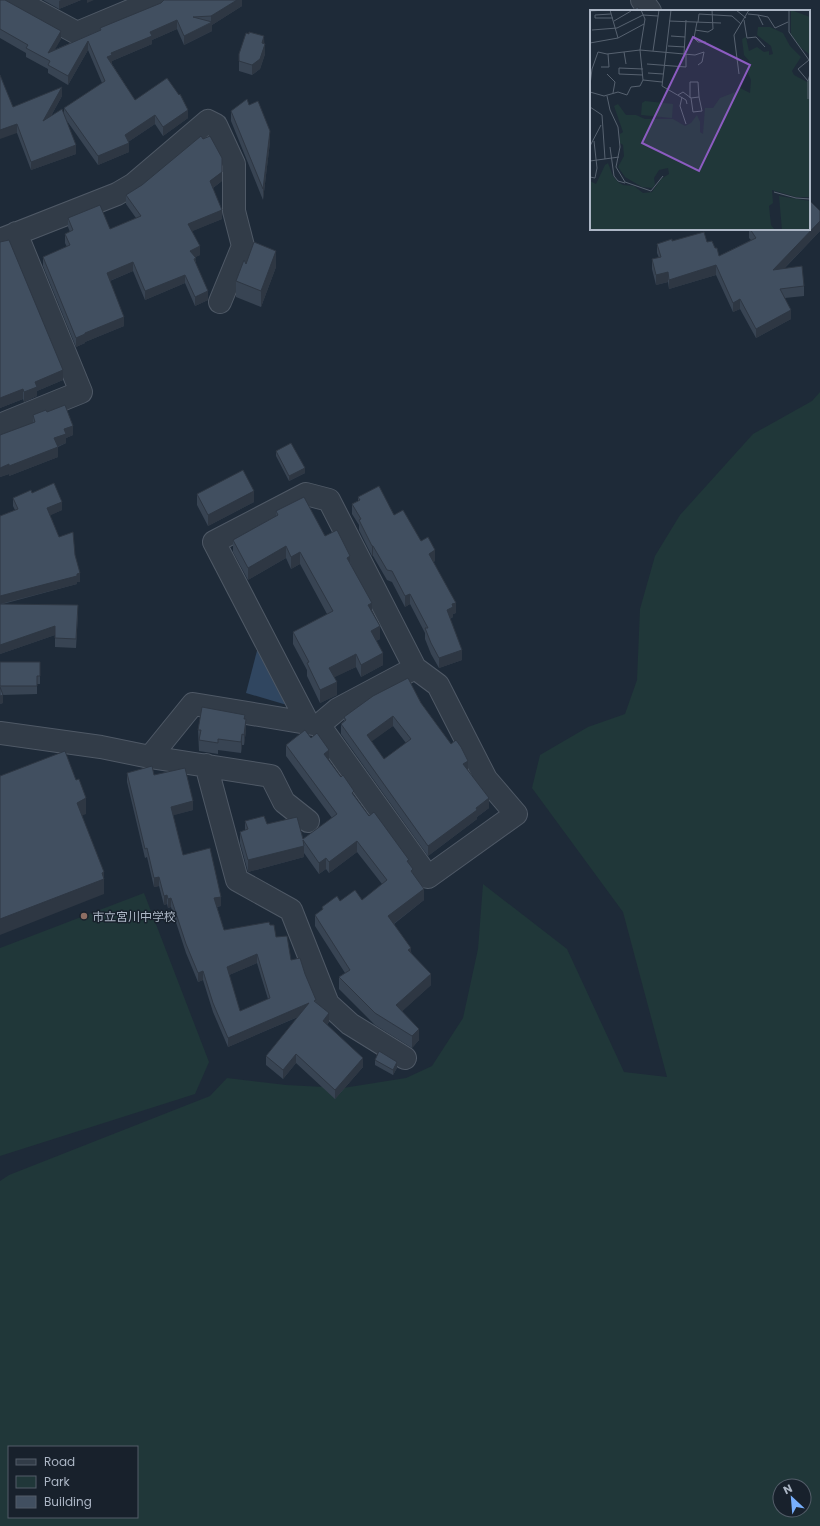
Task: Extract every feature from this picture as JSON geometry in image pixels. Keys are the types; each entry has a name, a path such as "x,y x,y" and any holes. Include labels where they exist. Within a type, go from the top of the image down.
{"street":[{"path":"16,0 77,33 142,3"},
{"path":"642,0 649,10"},
{"path":"0,425 81,392 8,236 117,194 134,184 208,121 216,125 234,164 234,210 243,246 220,302"},
{"path":"306,494 329,500 415,668 438,685 486,779 516,814 428,877 314,724 214,542 306,494"},
{"path":"150,757 193,704 314,724 338,709 415,668"},
{"path":"0,734 101,747 150,757 271,776 284,802 308,821"},
{"path":"206,765 237,880 291,910 328,1004 350,1024 405,1058"}],"green space":[{"path":"820,392 820,1526 0,1526 0,1181 9,1175 210,1096 227,1078 286,1085 343,1088 406,1078 432,1066 463,1018 478,949 483,884 567,949 624,1072 667,1077 623,912 532,788 540,755 588,727 625,714 637,680 640,609 655,556 680,515 753,434 812,401"},
{"path":"144,893 209,1062 195,1094 0,1156 0,948"}],"water":[{"path":"258,647 287,705 246,693"}],"building":[{"path":"0,0 5,0 61,31 48,53 101,30 100,28 161,3 164,0 237,0 211,16 193,17 212,22 184,36 177,20 150,32 152,36 111,53 112,55 107,57 135,100 167,78 179,95 180,94 188,110 163,127 155,115 125,135 129,143 98,156 64,108 105,81 88,41 68,76 48,65 50,61 26,48 28,45 0,29"},
{"path":"638,7 640,10 632,10"},
{"path":"249,32 264,36 262,43 265,44 260,59 252,65 239,61 239,54 246,33 249,34"},
{"path":"0,75 13,107 62,87 43,121 62,109 76,145 31,162 17,124 0,130"},
{"path":"247,99 249,105 258,101 270,131 263,189 231,111"},
{"path":"201,136 203,139 210,136 222,158 222,172 210,181 222,210 188,224 200,246 190,251 196,258 194,259 208,291 195,297 185,275 145,291 133,262 107,273 124,317 76,338 43,257 70,245 65,234 73,230 68,218 100,205 110,229 141,216 126,195 142,185"},
{"path":"810,201 820,211 820,221 773,270 802,266 804,286 780,289 791,310 756,329 740,299 733,303 716,265 669,280 668,272 656,275 652,259 661,257 657,244 704,232 707,242 712,241 715,248 717,248 719,256 756,238 751,230 810,230"},
{"path":"9,240 63,370 35,382 37,387 24,392 23,389 0,398 0,242"},
{"path":"254,242 276,251 261,291 236,281 244,260 246,264"},
{"path":"65,405 73,426 64,429 66,434 54,438 58,447 0,468 0,435 35,422 33,415 46,410 47,412"},
{"path":"291,443 305,468 289,476 276,451"},
{"path":"243,470 254,491 208,515 197,494"},
{"path":"54,483 62,502 47,508 59,537 73,532 75,555 80,573 77,574 77,576 0,596 0,516 18,509 13,498 31,490 32,493"},
{"path":"379,486 394,515 403,510 421,541 428,537 435,550 429,554 456,603 452,604 453,607 447,610 462,650 439,658 425,628 428,628 410,594 405,596 392,571 387,570 372,546 359,520 361,519 352,504 360,500 358,497"},
{"path":"304,497 325,536 337,530 350,556 347,558 372,603 368,605 380,626 371,631 383,653 361,665 356,654 329,668 337,682 320,690 307,663 309,662 293,632 333,611 300,552 291,557 286,546 248,568 233,540 278,515 276,511"},
{"path":"0,604 78,605 76,639 55,638 55,626 0,645"},
{"path":"0,662 40,662 40,676 37,676 37,686 0,686"},
{"path":"408,678 421,703 451,744 456,740 461,747 468,761 463,764 489,798 476,808 477,810 428,846 341,724 346,720 344,717 373,696","holes":["393,716 411,739 384,759 367,735"]},
{"path":"0,687 3,695 0,696"},
{"path":"202,707 245,715 244,735 242,734 241,742 218,739 218,743 199,740 201,730 198,730"},
{"path":"305,730 311,738 317,733 329,750 324,754 341,777 343,775 354,791 352,793 369,816 374,812 409,860 407,861 413,869 411,871 424,889 388,916 411,948 408,950 431,974 396,1005 419,1029 412,1036 375,1013 339,977 350,970 315,915 323,909 322,907 337,896 340,901 355,890 362,900 387,880 357,841 329,862 326,858 319,863 303,840 304,846 248,860 240,832 248,829 245,821 264,816 267,824 297,817 303,839 337,814 286,745"},
{"path":"65,751 76,780 79,779 86,798 77,803 104,872 102,873 104,879 0,919 0,776"},
{"path":"152,766 154,775 185,768 193,801 171,807 183,855 210,848 221,897 214,898 224,930 269,922 270,925 274,925 276,937 287,936 291,960 300,958 316,1000 314,1001 329,1013 323,1021 363,1058 335,1090 296,1054 283,1070 266,1056 309,1003 228,1038 213,1003 203,971 198,973 186,944 171,898 168,899 167,895 164,896 159,877 154,878 147,848 145,849 127,773","holes":["257,954 270,998 240,1011 227,967"]},
{"path":"379,1051 397,1062 393,1070 375,1060"}],"place":[{"name":"市立宮川中学校","path":"84,916"}]}
